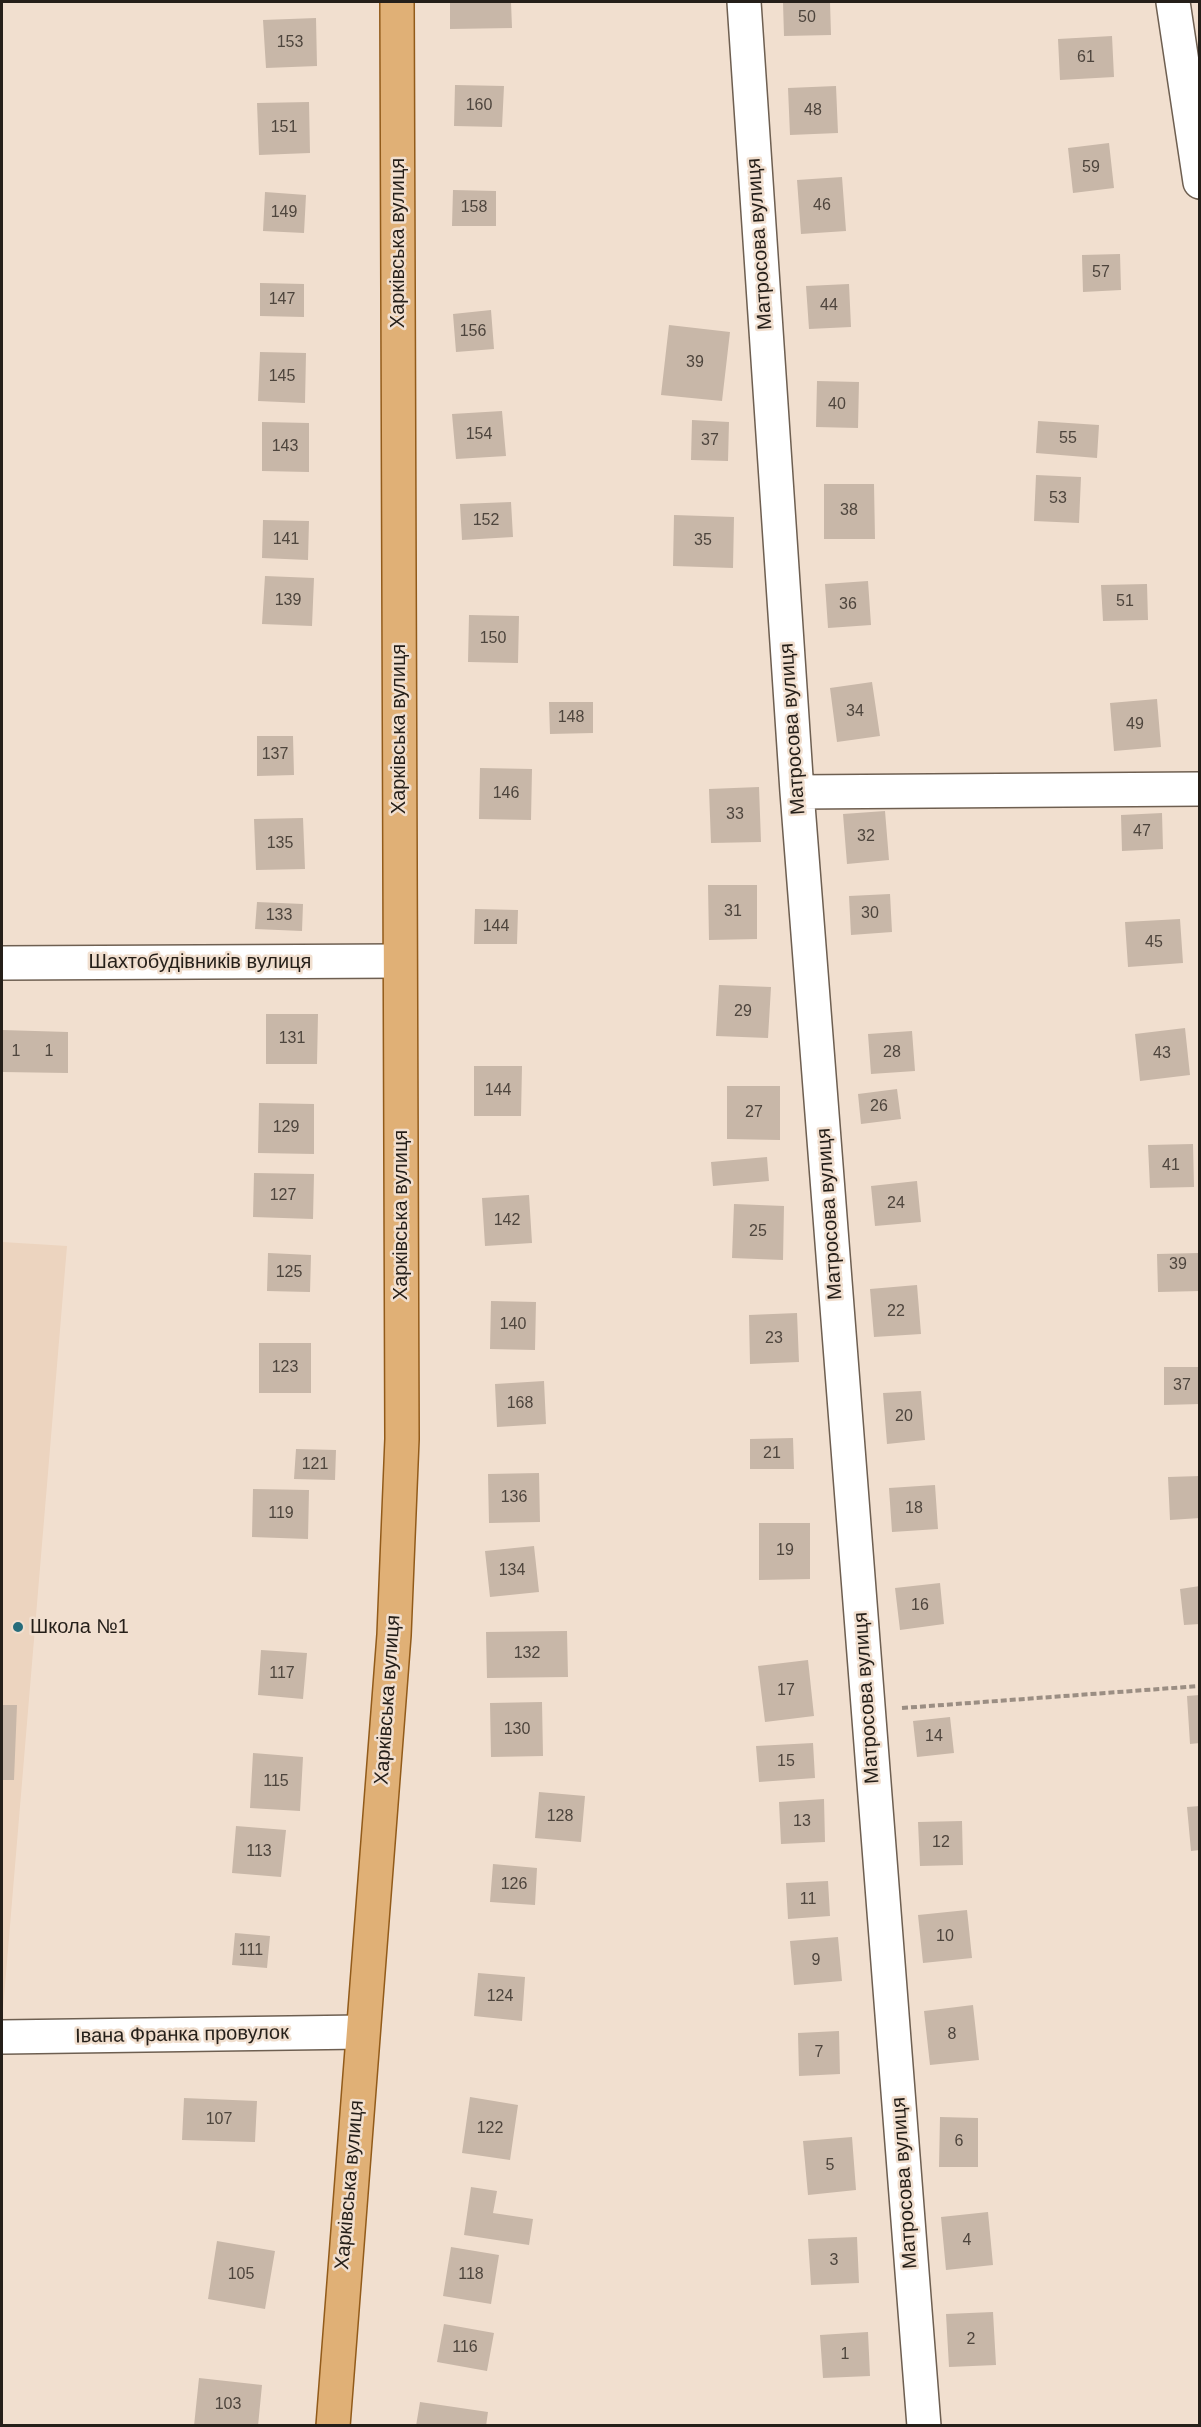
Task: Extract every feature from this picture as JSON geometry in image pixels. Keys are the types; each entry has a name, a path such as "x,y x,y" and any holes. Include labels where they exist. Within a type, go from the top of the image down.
{"main road":[{"name":"Харківська вулиця","path":"333,2426 394,1635 402,1439 397,2"}],"street":[{"name":"Матросова вулиця","path":"744,2 797,792 924,2426"},
{"path":"1173,2 1200,182"},
{"path":"797,792 1200,789"},
{"name":"Шахтобудівників вулиця","path":"2,963 399,960"},
{"name":"Івана Франка провулок","path":"2,2037 362,2032"}],"path":[{"path":"868,1711 1200,1686"}],"shaded area":[{"name":"Школа №1","path":"2,1242 67,1246 3,2009 2,2009"}],"building":[{"path":"450,2 511,2 512,28 450,29"},
{"path":"783,2 830,2 831,35 784,36"},
{"path":"316,18 317,66 266,68 263,20"},
{"path":"1112,36 1114,77 1060,80 1058,39"},
{"path":"455,85 504,86 502,127 454,126"},
{"path":"836,86 838,133 790,135 788,88"},
{"path":"309,102 310,153 259,155 257,103"},
{"path":"1109,143 1114,188 1073,193 1068,148"},
{"path":"842,177 846,231 801,234 797,180"},
{"path":"453,190 496,191 496,226 452,226"},
{"path":"265,192 306,195 304,233 263,231"},
{"path":"1120,254 1121,290 1083,292 1082,255"},
{"path":"260,283 304,284 304,317 260,316"},
{"path":"849,284 851,327 809,329 806,286"},
{"path":"491,310 494,349 456,352 453,314"},
{"path":"669,325 730,332 722,401 661,395"},
{"path":"260,352 306,353 305,403 258,401"},
{"path":"817,381 859,382 858,428 816,427"},
{"path":"502,411 506,456 456,459 452,414"},
{"path":"692,420 729,422 728,461 691,460"},
{"path":"1038,421 1099,425 1097,458 1036,453"},
{"path":"262,422 309,423 309,472 262,471"},
{"path":"1036,475 1081,477 1079,523 1034,521"},
{"path":"824,484 874,484 875,539 824,539"},
{"path":"511,502 513,537 462,540 460,504"},
{"path":"674,515 734,517 733,568 673,566"},
{"path":"263,520 309,521 308,560 262,558"},
{"path":"265,576 314,578 312,626 262,624"},
{"path":"868,581 871,625 828,628 825,584"},
{"path":"1147,584 1148,620 1103,621 1101,585"},
{"path":"469,615 519,616 518,663 468,662"},
{"path":"872,682 880,736 837,742 830,688"},
{"path":"1157,699 1161,747 1114,751 1110,703"},
{"path":"549,702 593,702 593,733 550,734"},
{"path":"257,736 293,736 294,775 257,776"},
{"path":"480,768 532,769 531,820 479,819"},
{"path":"759,787 761,842 711,843 709,789"},
{"path":"885,811 889,860 847,864 843,814"},
{"path":"1162,813 1163,849 1122,851 1121,815"},
{"path":"303,818 305,869 256,870 254,819"},
{"path":"708,885 757,885 757,939 709,940"},
{"path":"890,894 892,932 851,935 849,896"},
{"path":"257,902 303,904 302,931 255,929"},
{"path":"475,909 518,910 517,944 474,944"},
{"path":"1180,919 1183,963 1128,967 1125,922"},
{"path":"719,985 771,987 768,1038 716,1036"},
{"path":"266,1014 318,1014 317,1064 266,1064"},
{"path":"1185,1028 1190,1075 1140,1081 1135,1034"},
{"path":"2,1030 68,1032 68,1073 2,1072"},
{"path":"912,1031 915,1071 871,1074 868,1034"},
{"path":"474,1066 522,1066 521,1116 474,1116"},
{"path":"727,1086 780,1086 780,1140 727,1139"},
{"path":"897,1089 901,1119 861,1124 858,1094"},
{"path":"259,1103 314,1104 314,1154 258,1153"},
{"path":"1193,1144 1194,1187 1150,1188 1148,1145"},
{"path":"767,1157 769,1181 713,1186 711,1162"},
{"path":"254,1173 314,1174 313,1219 253,1217"},
{"path":"917,1181 921,1222 875,1226 871,1186"},
{"path":"529,1195 532,1243 485,1246 482,1198"},
{"path":"734,1204 784,1206 783,1260 732,1258"},
{"path":"268,1253 311,1255 310,1292 267,1291"},
{"path":"1199,1253 1200,1291 1158,1292 1157,1254"},
{"path":"917,1285 921,1334 874,1337 870,1289"},
{"path":"491,1301 536,1302 535,1350 490,1349"},
{"path":"797,1313 799,1362 750,1364 749,1315"},
{"path":"259,1343 311,1343 311,1393 259,1393"},
{"path":"1164,1367 1200,1367 1200,1404 1164,1405"},
{"path":"544,1381 546,1424 497,1427 495,1384"},
{"path":"921,1391 925,1440 887,1444 883,1393"},
{"path":"793,1438 794,1469 750,1469 750,1439"},
{"path":"296,1449 336,1450 335,1480 294,1479"},
{"path":"539,1473 540,1522 489,1523 488,1474"},
{"path":"1200,1476 1200,1518 1170,1520 1168,1477"},
{"path":"935,1485 938,1529 892,1532 889,1488"},
{"path":"253,1489 309,1490 308,1539 252,1537"},
{"path":"759,1523 810,1523 810,1579 759,1580"},
{"path":"534,1546 539,1592 490,1597 485,1551"},
{"path":"940,1583 944,1624 900,1630 895,1588"},
{"path":"1200,1586 1200,1624 1184,1625 1180,1589"},
{"path":"567,1631 568,1677 487,1678 486,1632"},
{"path":"261,1650 307,1653 303,1699 258,1695"},
{"path":"808,1660 814,1716 765,1722 758,1666"},
{"path":"1200,1695 1200,1743 1190,1744 1187,1696"},
{"path":"542,1702 543,1756 491,1757 490,1703"},
{"path":"2,1705 17,1705 14,1780 2,1780"},
{"path":"950,1717 954,1753 917,1757 913,1721"},
{"path":"813,1743 815,1778 759,1782 756,1746"},
{"path":"253,1753 303,1757 300,1811 250,1808"},
{"path":"539,1792 585,1796 581,1842 535,1838"},
{"path":"824,1799 825,1842 781,1844 779,1802"},
{"path":"1200,1806 1200,1850 1191,1851 1187,1807"},
{"path":"962,1821 963,1865 920,1866 918,1822"},
{"path":"236,1826 286,1830 281,1877 232,1873"},
{"path":"493,1864 537,1868 535,1905 490,1902"},
{"path":"828,1881 830,1916 788,1919 786,1883"},
{"path":"967,1910 972,1958 923,1963 918,1915"},
{"path":"235,1933 270,1936 267,1968 232,1965"},
{"path":"838,1937 842,1981 794,1985 790,1941"},
{"path":"478,1973 525,1977 522,2021 474,2016"},
{"path":"973,2005 979,2060 930,2065 924,2011"},
{"path":"839,2031 840,2074 799,2076 798,2033"},
{"path":"470,2097 518,2105 510,2160 462,2153"},
{"path":"184,2098 257,2101 255,2142 182,2140"},
{"path":"940,2117 978,2118 978,2167 939,2167"},
{"path":"852,2137 856,2190 808,2195 803,2141"},
{"path":"471,2187 497,2191 493,2213 533,2219 529,2245 464,2235"},
{"path":"988,2212 993,2265 946,2270 941,2217"},
{"path":"857,2237 859,2283 811,2285 808,2239"},
{"path":"217,2241 275,2251 265,2309 208,2299"},
{"path":"451,2247 499,2255 491,2304 443,2296"},
{"path":"993,2312 996,2365 949,2367 946,2314"},
{"path":"444,2324 494,2333 487,2371 437,2362"},
{"path":"868,2332 870,2376 823,2378 820,2335"},
{"path":"199,2378 262,2385 258,2426 194,2426"},
{"path":"420,2402 488,2412 486,2426 416,2426"}],"place":[{"name":"Школа №1","path":"18,1627"}]}
